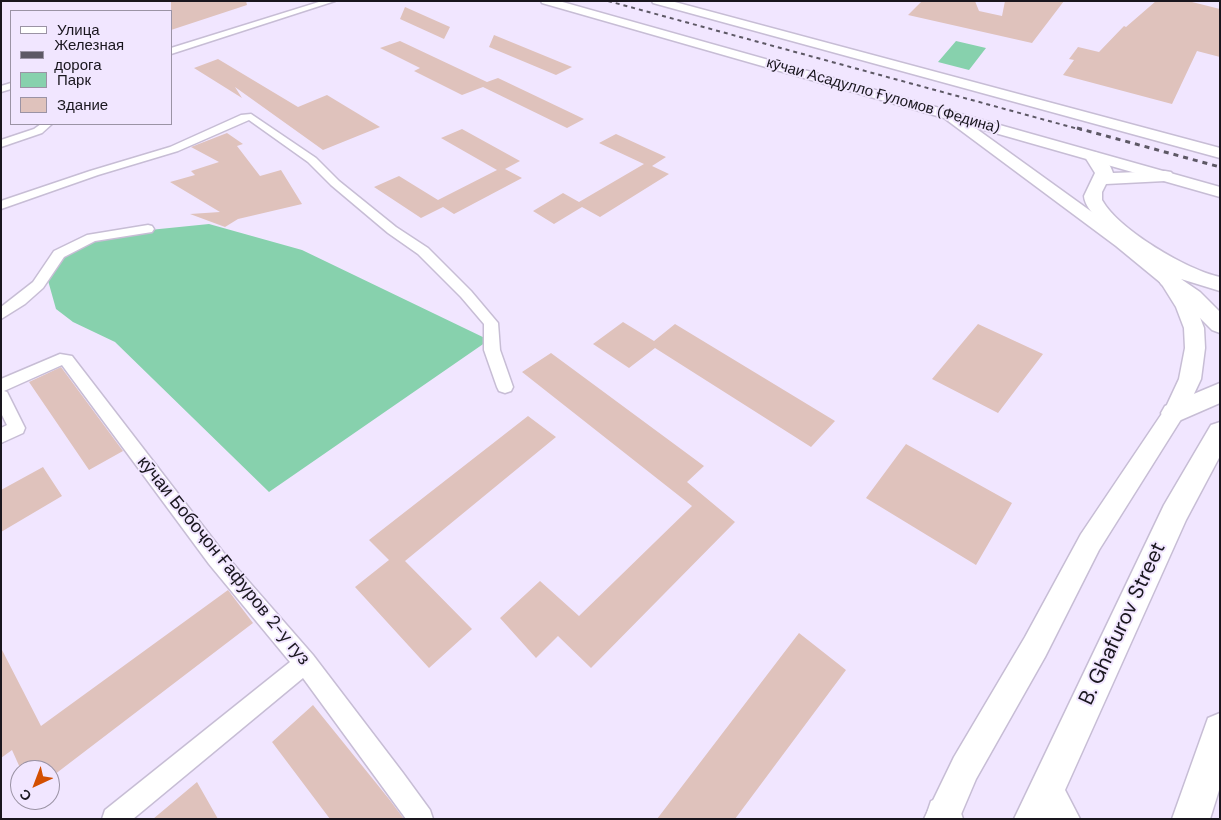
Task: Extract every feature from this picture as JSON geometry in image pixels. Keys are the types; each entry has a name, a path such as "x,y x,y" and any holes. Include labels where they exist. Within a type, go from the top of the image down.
{"main road":[{"path":"1094,157 1104,173 1102,179 1095,186 1092,195 1094,203 1104,216 1144,248 1174,268 1220,284"},
{"path":"1102,179 1165,176"},
{"path":"1168,279 1192,297 1220,324"},
{"path":"1174,413 1220,392"},
{"name":"B. Ghafurov Street","path":"1047,809 1174,514 1220,432"},
{"path":"1191,819 1220,730"}],"street":[{"path":"172,52 331,1"},
{"name":"кӯчаи Асадулло Ғуломов (Федина)","path":"546,1 1220,192"},
{"name":"кӯчаи Асадулло Ғуломов (Федина)","path":"657,1 1220,152"},
{"path":"943,817 965,768 1035,647 1090,542 1174,413 1190,379 1195,348 1194,328 1186,307 1168,279 1122,242 950,116"},
{"path":"1,206 94,172 174,149 245,117 251,117 312,160 335,183 392,230 423,251 466,294 491,322 492,350 505,388"},
{"path":"1,144 38,131 46,125"},
{"path":"1010,160 1010,149 1013,143 1029,138"},
{"path":"1191,144 1220,148"},
{"path":"1,314 38,285 59,254 92,238 148,229"},
{"name":"кӯчаи Бобоҷон Ғафуров 2-у гуз","path":"1,386 60,359 67,360 216,558 305,663 395,781 421,819"},
{"path":"1,396 17,428 1,436"},
{"path":"114,819 305,663"}],"green space":[{"path":"956,41 986,48 969,70 938,62"},
{"path":"209,224 302,250 489,340 269,492 115,342 73,322 56,309 47,277 67,252 110,234"}],"building":[{"path":"171,1 246,1 247,5 172,30"},
{"path":"922,1 975,1 979,11 1002,16 1005,1 1064,1 1032,43 908,15"},
{"path":"1156,1 1188,1 1220,9 1220,57 1197,51 1172,104 1063,75 1074,60 1069,59 1078,47 1099,52 1124,26 1126,27"},
{"path":"405,7 450,27 444,39 400,19"},
{"path":"494,35 572,67 556,75 489,47"},
{"path":"400,41 487,82 498,78 584,119 567,128 483,87 462,95 414,71 420,68 380,48"},
{"path":"218,59 298,107 327,95 380,127 323,150 235,87 242,98 194,68"},
{"path":"462,129 520,161 505,169 522,178 454,214 443,207 421,218 374,187 399,176 438,200 497,170 441,138"},
{"path":"227,133 243,144 237,146 260,176 281,170 302,204 238,219 225,227 190,214 220,212 170,182 195,175 191,171 219,162 191,147"},
{"path":"616,134 666,157 652,166 669,174 600,217 582,207 554,224 533,211 563,193 579,202 644,164 599,143"},
{"path":"623,322 654,341 675,324 835,421 811,447 655,348 629,368 593,344"},
{"path":"978,324 1043,354 998,413 932,379"},
{"path":"551,353 704,466 687,482 735,522 591,668 558,636 536,658 500,618 540,581 579,616 692,506 522,372"},
{"path":"61,367 123,451 89,470 29,382"},
{"path":"528,416 556,437 405,561 472,629 429,668 355,587 389,560 369,540"},
{"path":"906,444 1012,503 976,565 866,498"},
{"path":"43,467 62,496 1,532 1,490"},
{"path":"228,590 253,623 60,770 60,760 16,760 12,750 1,758 1,648 41,726"},
{"path":"799,633 846,670 735,819 657,819"},
{"path":"313,705 404,819 330,819 272,742"},
{"path":"197,782 218,819 153,819"}],"railway":[{"path":"608,1 1082,130"},
{"path":"1077,128 1220,167"}]}
